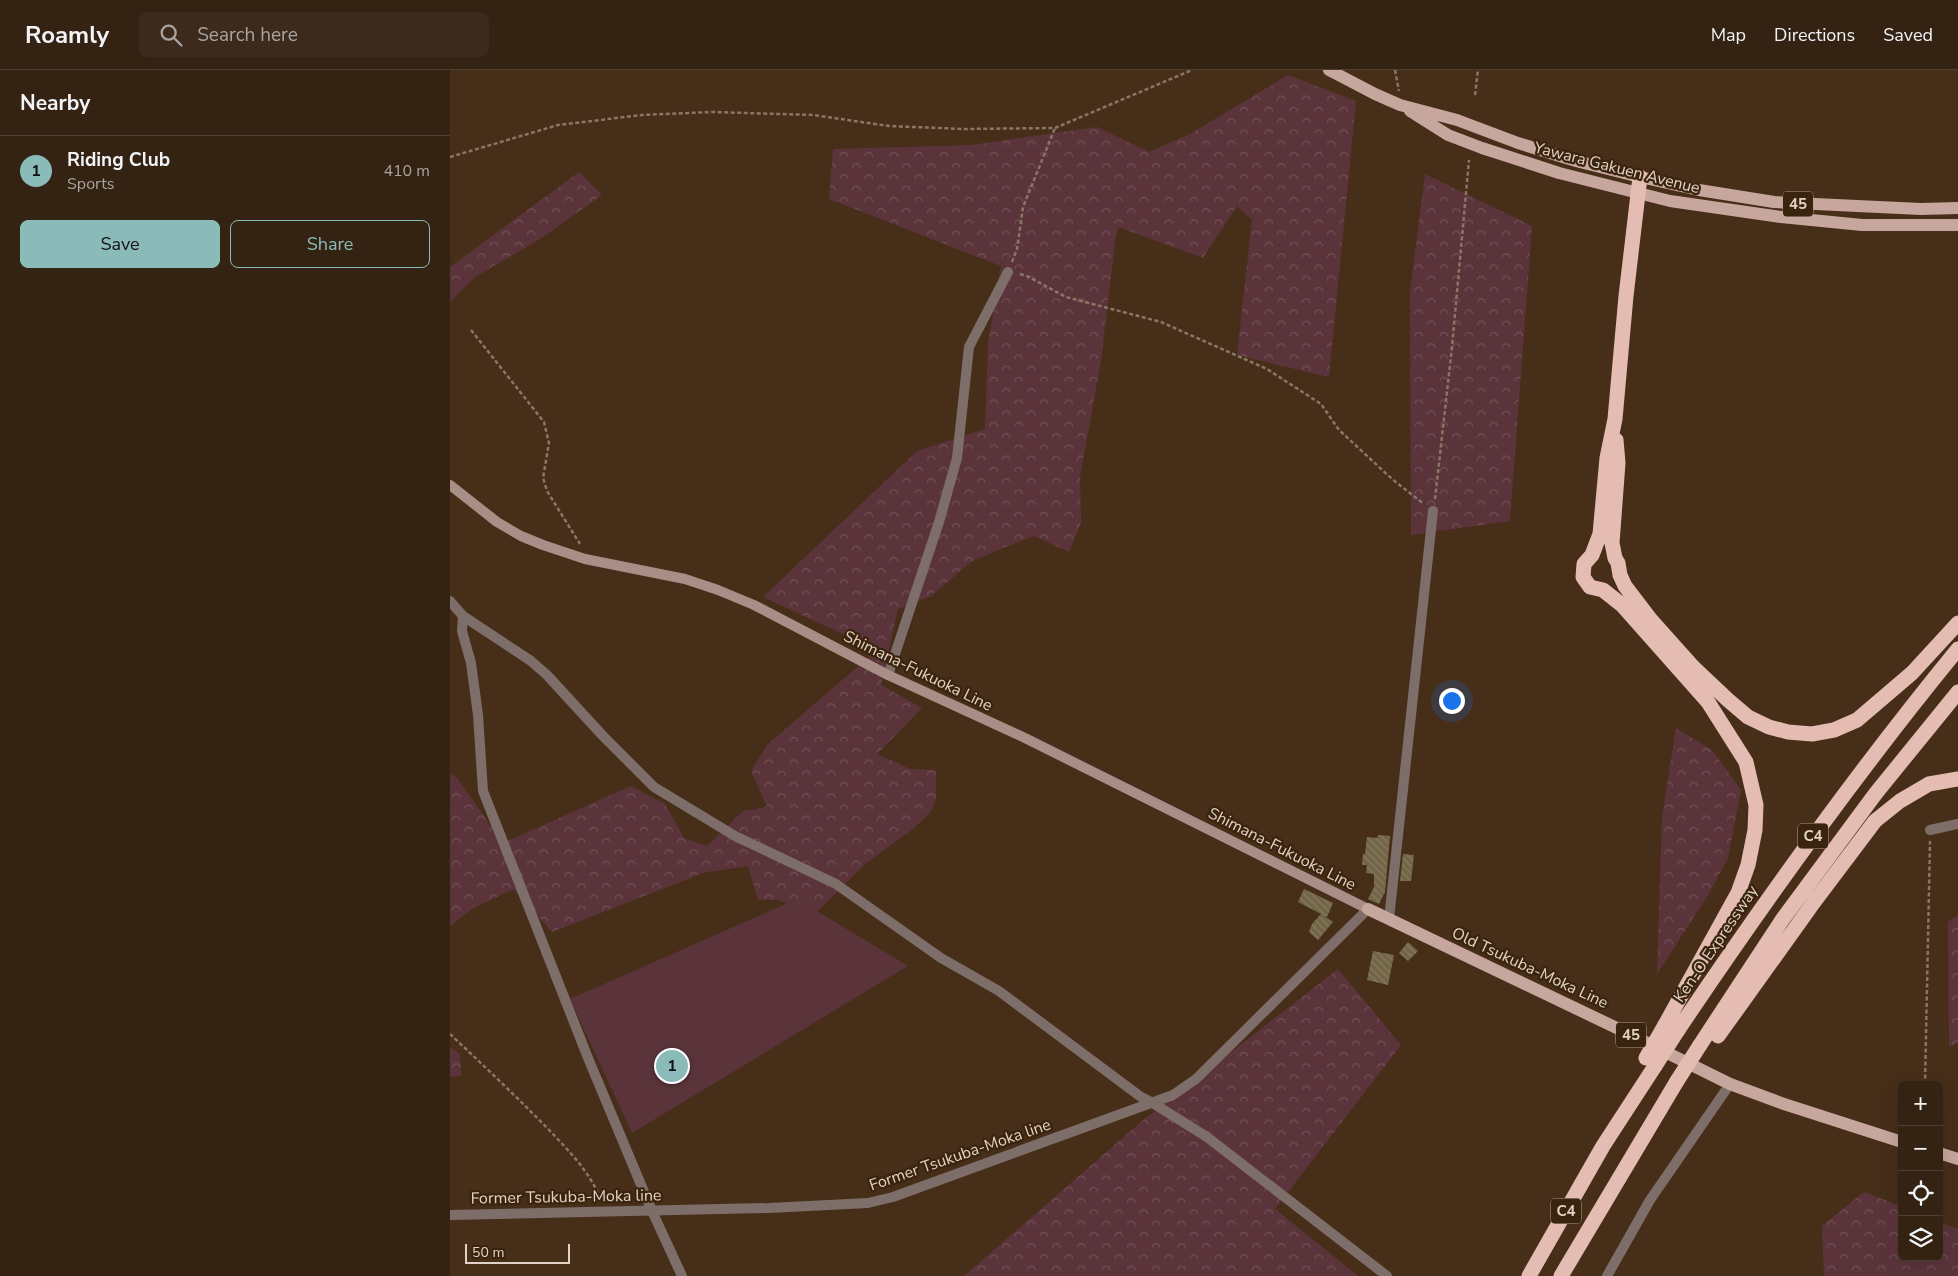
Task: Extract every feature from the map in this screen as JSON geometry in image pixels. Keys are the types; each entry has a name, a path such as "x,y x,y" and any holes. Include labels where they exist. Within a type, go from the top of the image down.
{"highway":[{"path":"1640,177 1615,419 1607,458 1600,534 1592,555 1584,564 1583,577 1590,587 1603,590 1622,605 1708,702 1746,762 1756,805 1756,830 1748,865 1738,892 1672,1027"},
{"path":"1615,419 1618,464 1612,543 1620,575 1651,620 1693,667 1728,700 1748,716 1768,728 1812,734 1834,730 1857,720 1912,673 1958,623"},
{"name":"Ken-O Expressway","path":"1529,1276 1650,1062 1672,1027 1913,704 1958,649"},
{"name":"C4","path":"1561,1276 1592,1222 1704,1048 1782,920 1876,793 1958,692"},
{"path":"1704,1048 1874,821 1900,800 1929,784 1958,779"}],"main road":[{"name":"Yawara Gakuen Avenue","path":"1329,70 1375,94 1400,104 1457,120 1518,143 1576,161 1699,190 1774,202 1912,209 1958,208"},
{"name":"Yawara Gakuen Avenue","path":"1400,104 1448,135 1559,173 1638,194 1704,207 1862,225 1958,225"},
{"name":"Shimana-Fukuoka Line","path":"450,485 497,522 521,536 543,545 585,559 685,579 754,605 888,675 1025,738 1368,909"},
{"name":"Old Tsukuba-Moka Line","path":"1368,909 1614,1026 1730,1084 1784,1104 1898,1141"},
{"path":"1943,1154 1958,1159"}],"street":[{"path":"888,675 939,522 957,458 968,347 1008,272"},
{"path":"1389,919 1433,510"},
{"path":"450,601 463,616 531,661 547,675 603,736 654,787 735,836 836,884 941,958 999,990 1141,1097 1207,1137 1388,1276"},
{"path":"463,616 462,631 471,663 478,715 482,791 588,1058 652,1211 682,1276"},
{"path":"1930,830 1958,824"},
{"name":"Former Tsukuba-Moka line","path":"450,1214 652,1211 858,1204 885,1199 1173,1095 1196,1079 1368,909"},
{"path":"1607,1276 1650,1200 1730,1084"}],"path":[{"path":"450,157 558,125 642,115 712,112 813,115 889,126 964,129 1055,128 1192,70"},
{"path":"1395,70 1400,104"},
{"path":"1476,95 1478,70"},
{"path":"1055,128 1023,207 1017,249 1008,272 1027,276 1066,296 1162,322 1268,369 1321,404 1339,430 1392,480 1433,510 1452,348 1469,160"},
{"path":"471,330 544,422 549,443 543,478 547,491 580,545 585,559"},
{"path":"1925,1081 1930,830"},
{"path":"450,1034 567,1149 595,1184 606,1211"}],"green space":[{"path":"1288,75 1356,101 1329,377 1237,355 1252,220 1237,206 1203,258 1118,227 1101,361 1080,477 1081,523 1069,552 1034,536 971,562 931,596 898,609 881,685 922,708 877,754 910,769 936,770 936,800 930,813 913,829 865,864 817,912 776,900 758,900 748,866 703,873 552,932 513,889 474,908 450,926 450,774 457,778 503,843 631,786 665,804 684,838 707,846 743,811 767,807 751,771 767,745 877,650 763,597 917,451 985,429 988,343 1001,266 829,199 833,149 971,145 1097,127 1149,152 1190,134"},
{"path":"579,172 602,195 540,239 475,277 450,302 450,267"},
{"path":"1425,174 1532,226 1510,521 1411,535 1410,292"},
{"path":"1676,728 1712,750 1741,790 1728,858 1708,895 1657,974 1662,816"},
{"path":"797,899 908,966 632,1133 570,999"},
{"path":"1958,915 1958,1043 1949,1047 1948,922"},
{"path":"1338,969 1401,1045 1275,1209 1358,1276 964,1276 1142,1121"},
{"path":"450,1047 460,1054 461,1076 450,1077"},
{"path":"1864,1192 1898,1205 1898,1261 1943,1261 1943,1223 1958,1229 1958,1276 1824,1276 1822,1226"}],"building":[{"path":"1378,835 1390,836 1385,892 1379,904 1368,899 1374,887 1374,874 1366,873 1367,865 1362,865 1367,837 1377,838"},
{"path":"1403,854 1414,855 1411,881 1400,881"},
{"path":"1304,889 1333,903 1327,917 1324,916 1333,922 1318,940 1309,932 1312,924 1321,914 1298,902"},
{"path":"1408,942 1418,951 1408,961 1399,953"},
{"path":"1373,951 1394,955 1388,985 1367,980"}],"place":[{"name":"Riding Club","path":"672,1066"}]}
